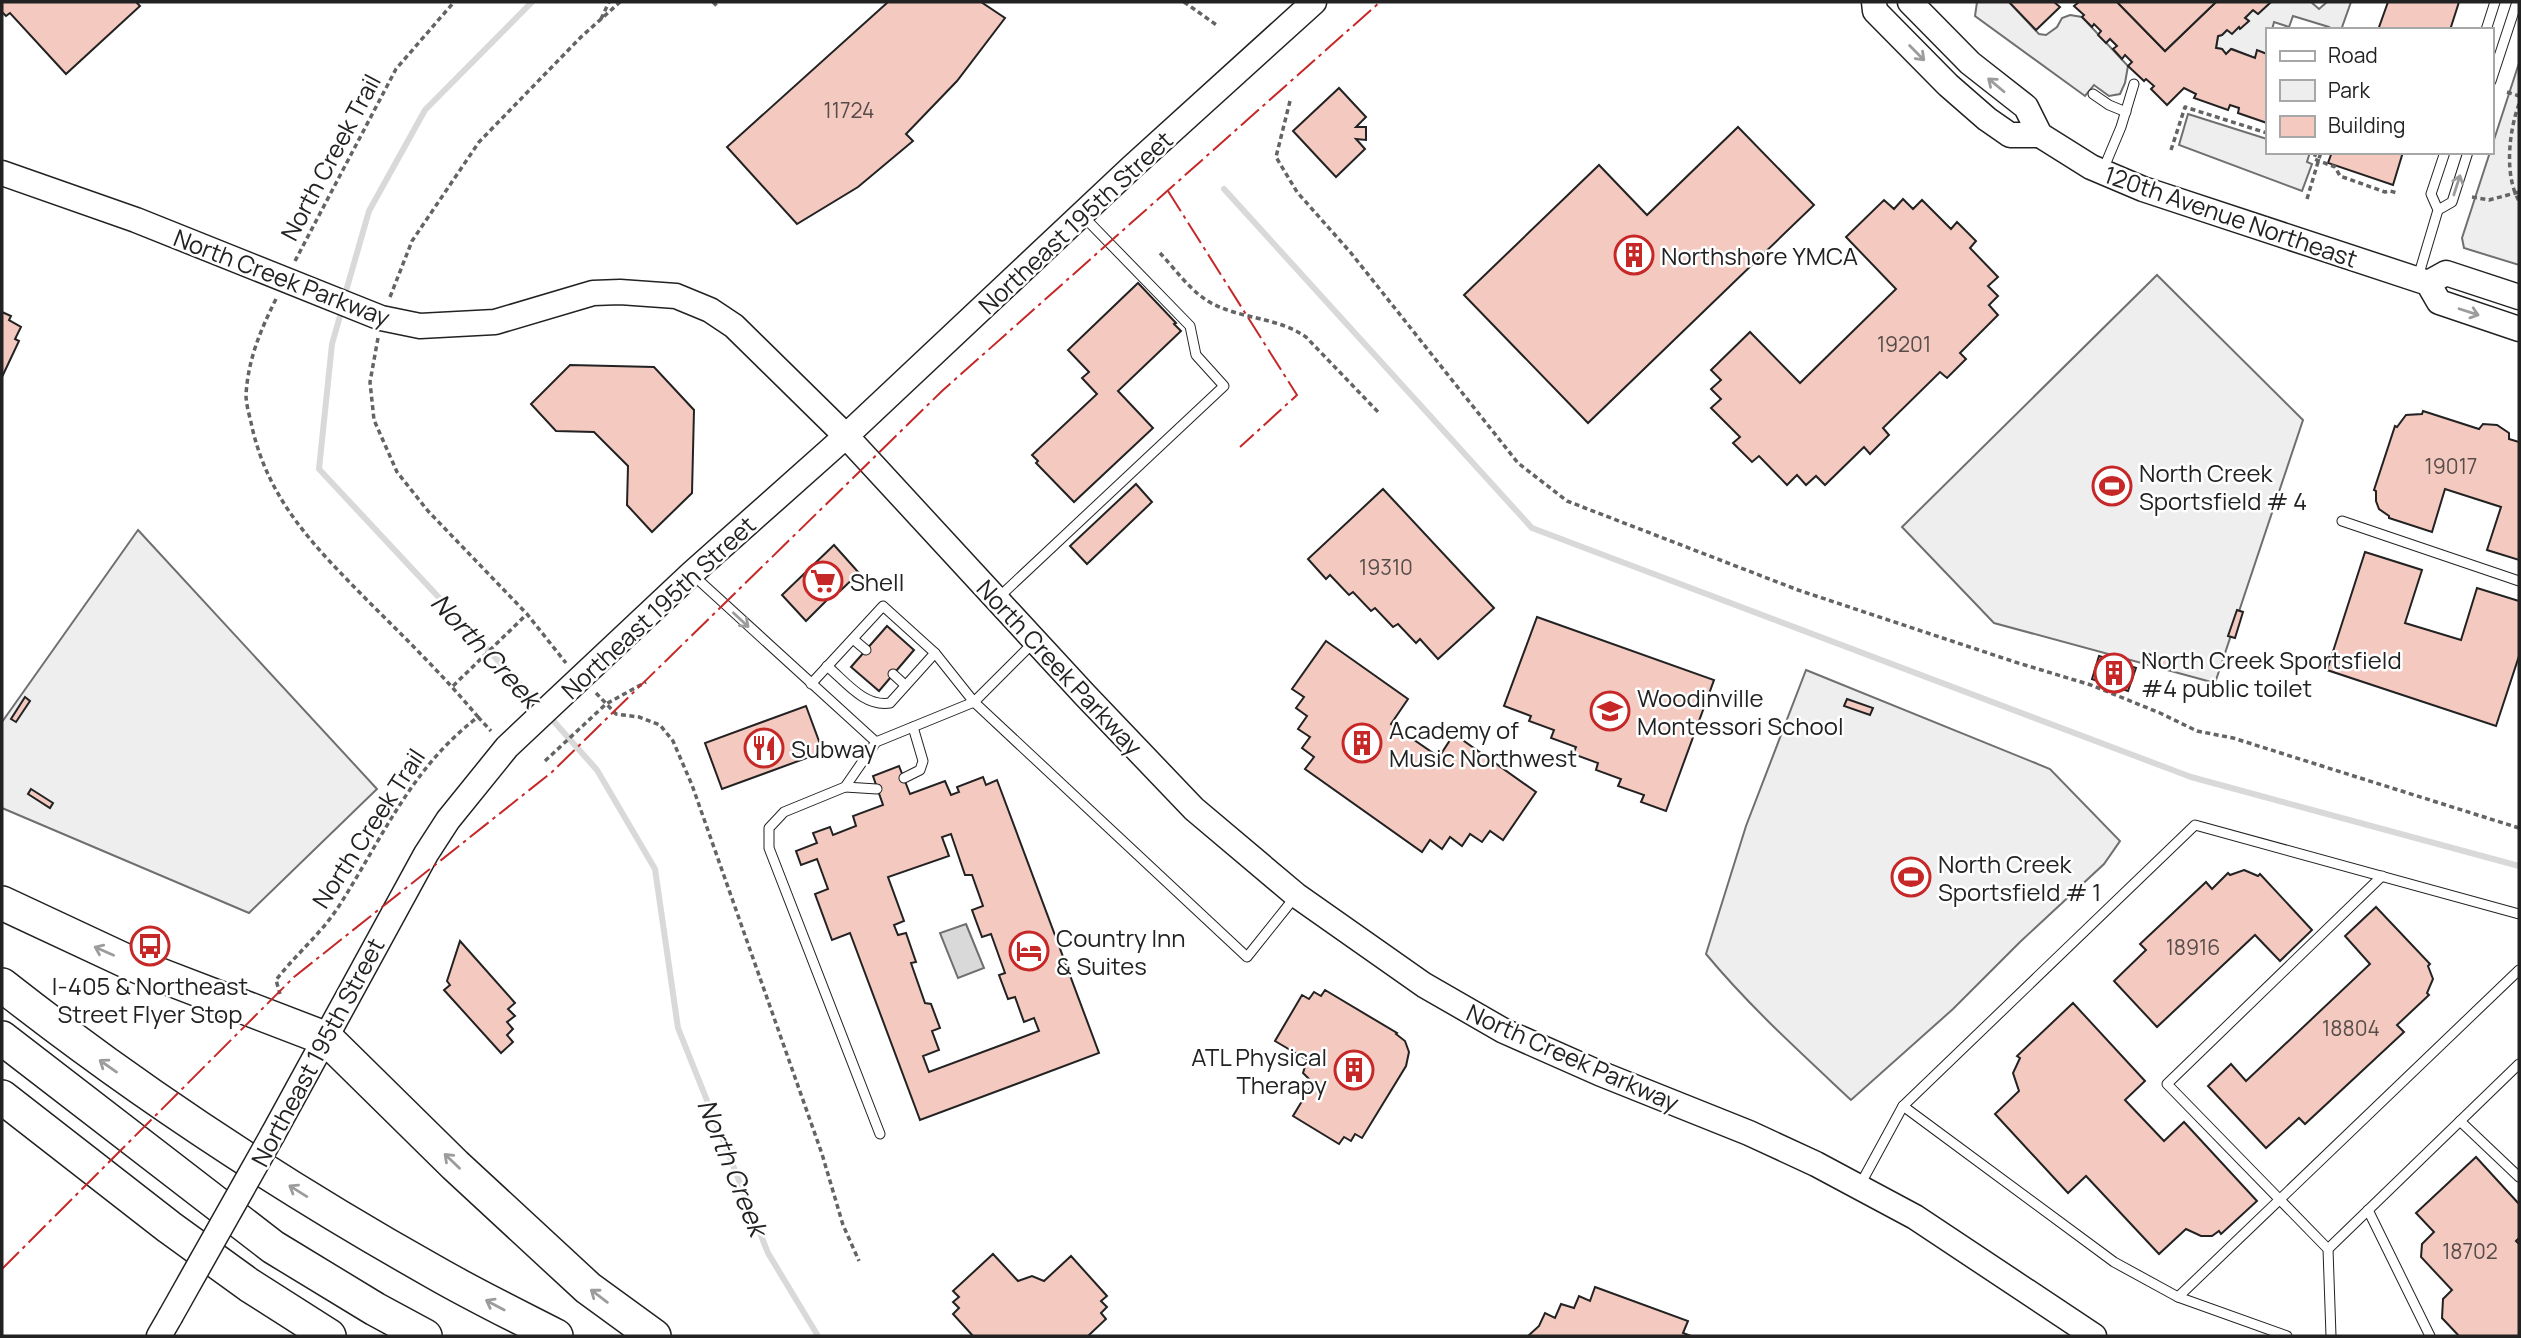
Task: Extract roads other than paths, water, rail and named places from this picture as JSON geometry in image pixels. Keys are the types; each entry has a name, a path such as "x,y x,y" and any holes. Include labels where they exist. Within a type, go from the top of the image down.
{"highway":[{"path":"2,903 139,967 327,1039 588,1288 654,1336"},
{"path":"2,985 78,1045 200,1129 435,1273 556,1336"},
{"path":"2,1038 273,1247 425,1336"},
{"path":"2,1059 102,1139 256,1254 388,1336"},
{"path":"2,1097 179,1235 249,1285 329,1336"},
{"path":"2,1118 265,1315 300,1336"}],"main road":[{"name":"Northeast 195th Street","path":"164,1326 327,1039 347,996 426,854 448,820 507,747 691,574 846,436 1314,2"},
{"name":"120th Avenue Northeast","path":"1874,2 1875,11 1948,85 1987,119 2010,135 2040,135"},
{"name":"120th Avenue Northeast","path":"1910,2 1970,63 2026,107 2040,135 2091,167 2143,189 2423,281 2439,302 2519,329"},
{"name":"North Creek Parkway","path":"2,173 136,220 371,314 419,326 495,322 593,293 640,292 676,296 710,310 734,326 846,436 1194,808 1296,895 1424,985 1504,1031 1599,1073 1749,1133 1859,1186 1915,1217 2094,1336"},
{"name":"120th Avenue Northeast","path":"2423,281 2446,273 2519,297"}],"lane":[{"path":"2487,28 2495,2"},
{"path":"2493,75 2517,2"},
{"path":"2103,172 2134,84"},
{"path":"2093,94 2126,112"},
{"path":"2423,281 2438,210 2431,194 2444,154"},
{"path":"2438,210 2452,202 2467,154"},
{"path":"997,598 1224,386 1196,355 1190,326 1082,215"},
{"path":"2342,521 2519,581"},
{"path":"691,574 876,742"},
{"path":"811,684 883,607 935,653 974,702 1247,957 1296,895"},
{"path":"853,639 866,650"},
{"path":"845,787 876,742 974,702 1035,640"},
{"path":"827,666 868,702 879,705 890,703 935,653"},
{"path":"893,674 905,685"},
{"path":"904,778 920,770 923,761 913,727"},
{"path":"877,789 845,787 784,812 769,828 769,848 880,1134"},
{"path":"1859,1186 1903,1107 2194,825 2519,914"},
{"path":"2330,1336 2328,1249 2167,1084 2382,876"},
{"path":"2178,1297 2519,970"},
{"path":"2328,1249 2519,1064"},
{"path":"1903,1107 2114,1262 2178,1297 2287,1336"},
{"path":"2460,1121 2519,1177"},
{"path":"2368,1210 2430,1336"}],"waterway":[{"name":"North Creek","path":"344,298 369,211 425,110 532,2"},
{"path":"1224,189 1532,528 2191,777 2519,866"},
{"name":"North Creek","path":"342,309 332,344 319,469 542,708"},
{"name":"North Creek","path":"549,716 597,770 655,869 678,1028 768,1253 818,1336"}],"place":[{"name":"Northshore YMCA","path":"1634,255"},
{"name":"North Creek Sportsfield # 4","path":"2112,486"},
{"name":"Shell","path":"823,581"},
{"name":"North Creek Sportsfield #4 public toilet","path":"2114,673"},
{"name":"Woodinville Montessori School","path":"1610,711"},
{"name":"Academy of Music Northwest","path":"1362,743"},
{"name":"Subway","path":"764,748"},
{"name":"North Creek Sportsfield # 1","path":"1911,877"},
{"name":"I-405 & Northeast Street Flyer Stop","path":"150,946"},
{"name":"Country Inn & Suites","path":"1029,951"},
{"name":"ATL Physical Therapy","path":"1354,1070"}]}
